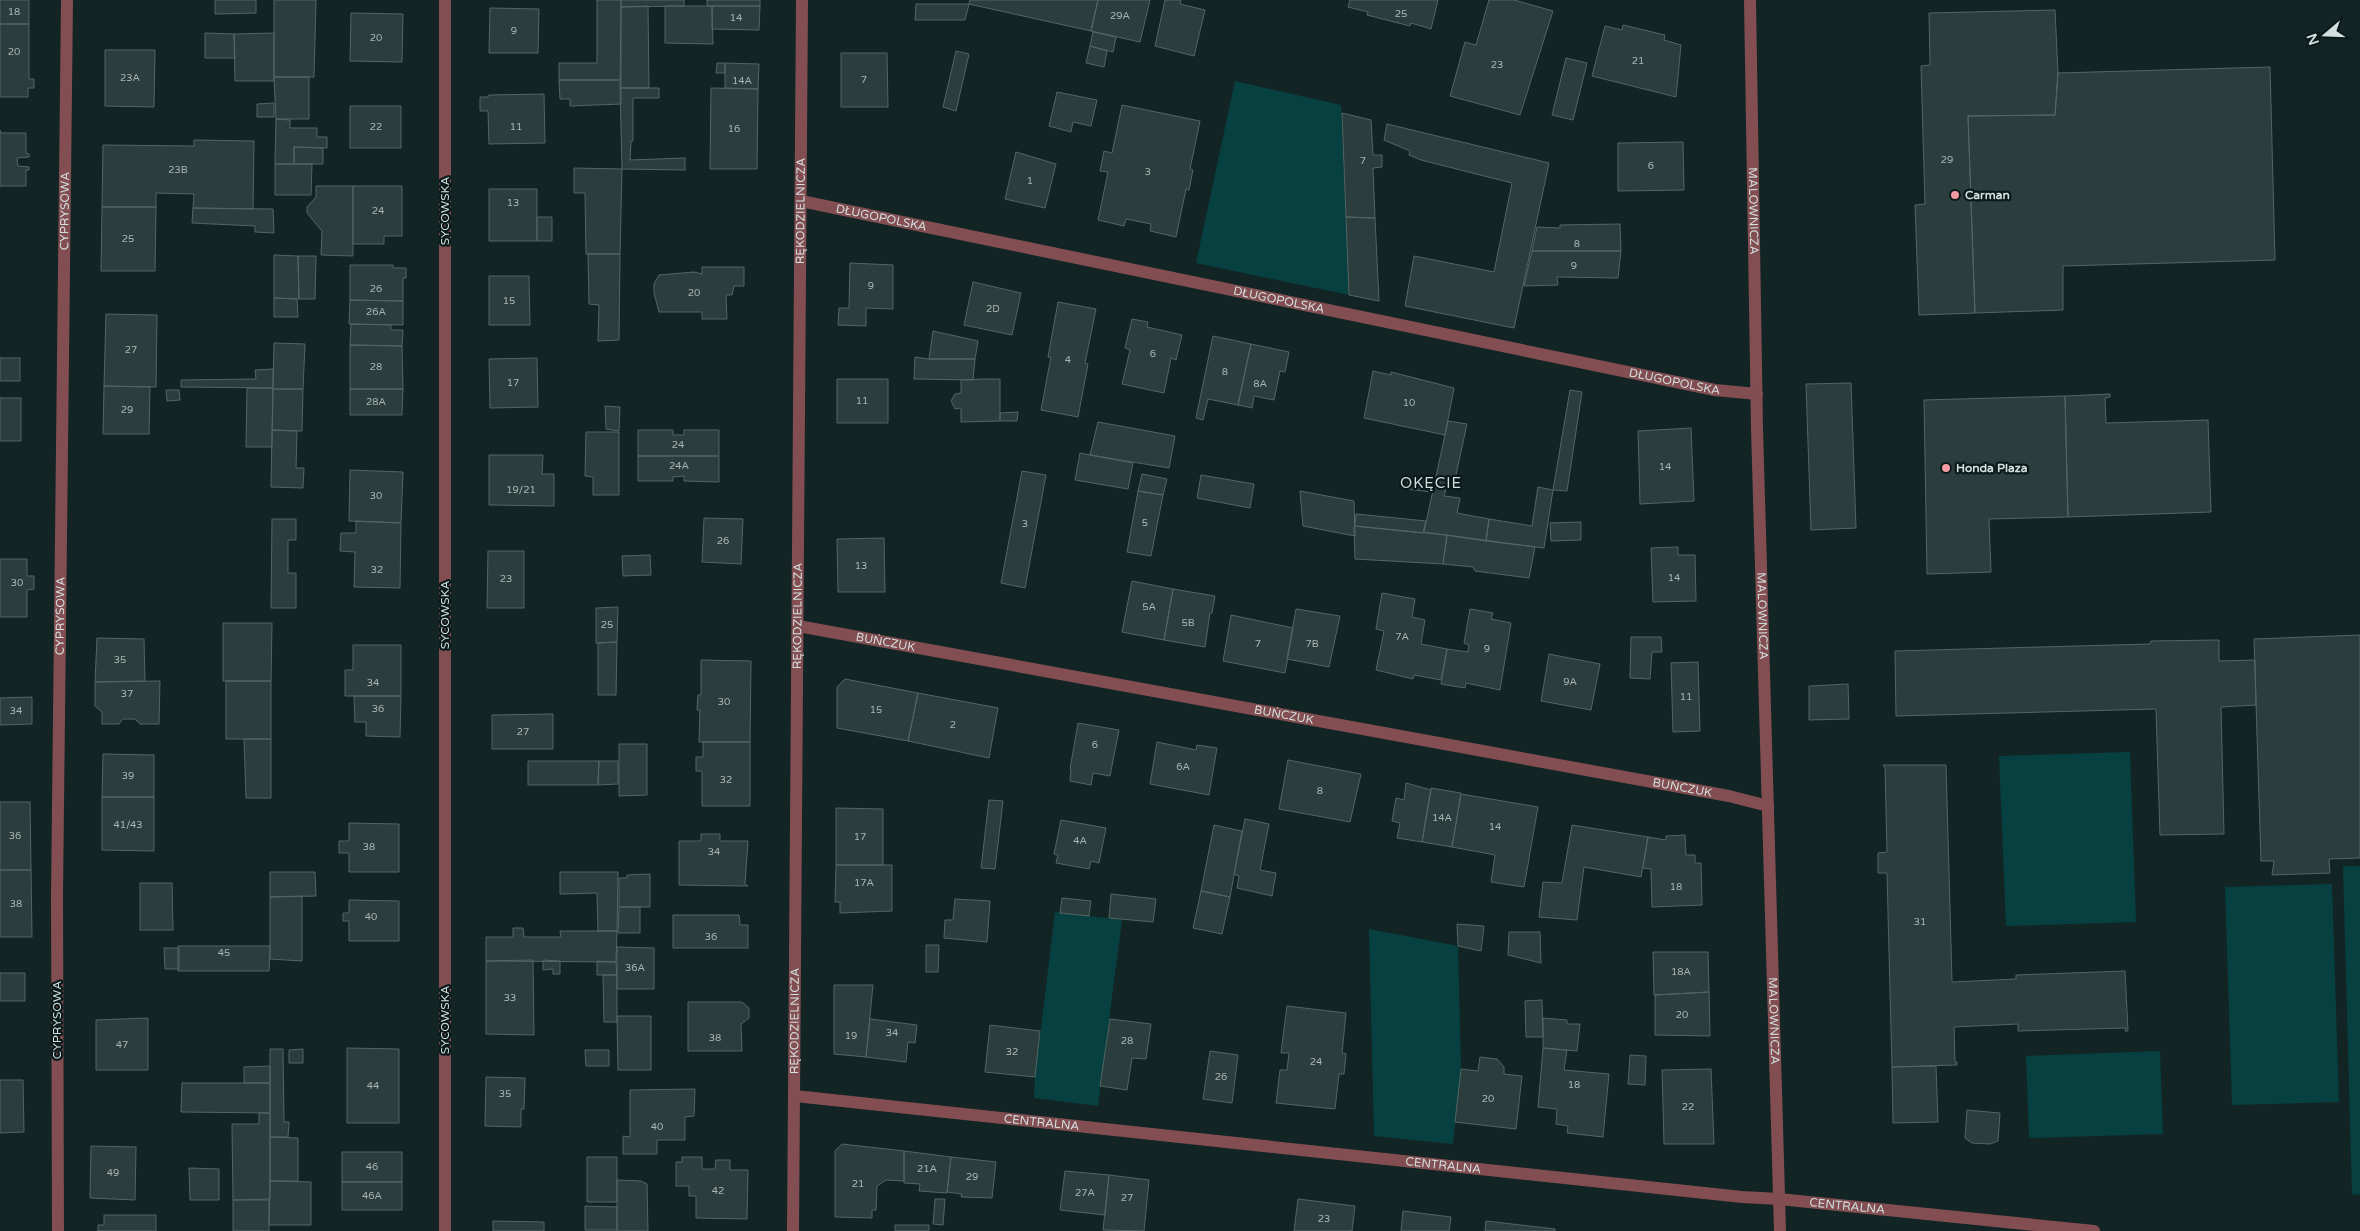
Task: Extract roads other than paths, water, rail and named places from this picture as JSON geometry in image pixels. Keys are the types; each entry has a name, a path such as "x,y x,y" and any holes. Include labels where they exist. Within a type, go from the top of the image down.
{"street":[{"name":"CYPRYSOWA","path":"58,1231 57,875 67,0"},
{"name":"SYCOWSKA","path":"445,0 446,1231"},
{"name":"RĘKODZIELNICZA","path":"793,1231 802,0"},
{"name":"MALOWNICZA","path":"1750,0 1757,394 1780,1231"},
{"name":"DŁUGOPOLSKA","path":"800,201 1715,390 1757,394"},
{"name":"BUŃCZUK","path":"798,626 1729,796 1768,806"},
{"name":"CENTRALNA","path":"795,1096 1732,1196 1779,1199 2094,1231"}],"place":[{"name":"Carman","path":"1955,195"},
{"name":"Honda Plaza","path":"1946,468"}],"district":[{"name":"OKĘCIE","path":"1431,483"}]}
